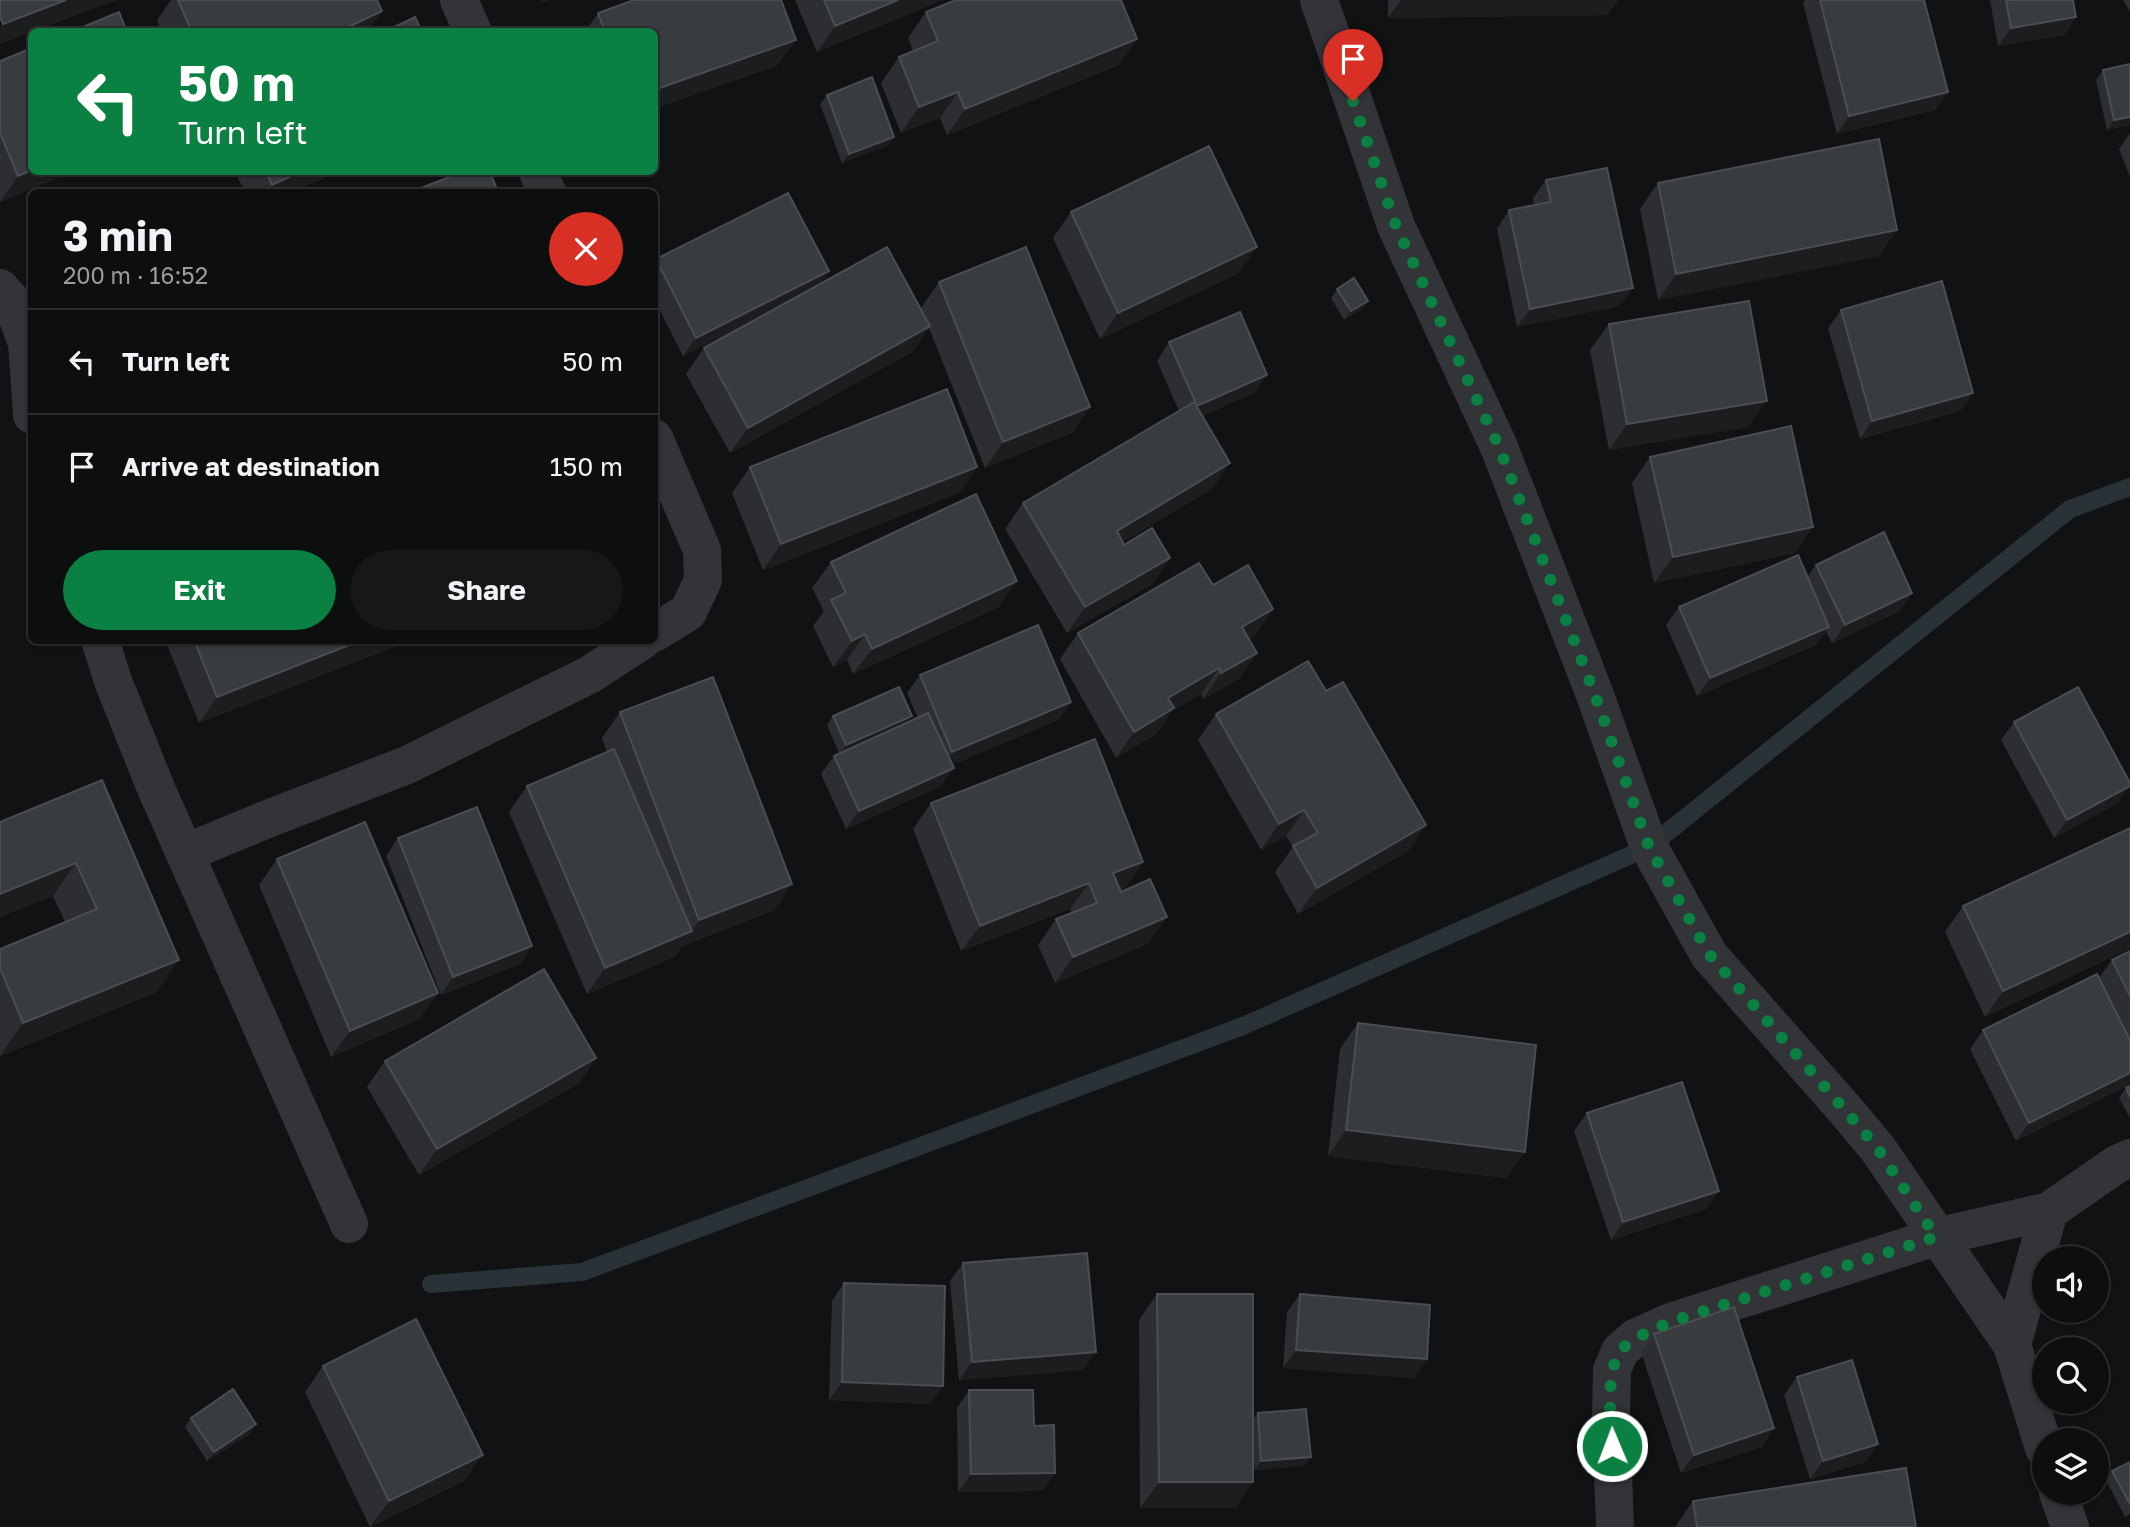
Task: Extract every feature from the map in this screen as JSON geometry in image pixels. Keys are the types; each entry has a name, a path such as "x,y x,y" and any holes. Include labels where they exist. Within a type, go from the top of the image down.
{"street":[{"path":"459,0 472,28"},
{"path":"1319,0 1396,226 1499,447 1595,695 1649,847 1709,954 1871,1140 2011,1345 2038,1428"},
{"path":"0,288 10,300 27,343 28,357"},
{"path":"658,447 702,550 703,580 688,612 658,631"},
{"path":"101,644 113,681 155,786 349,1224"},
{"path":"186,853 407,765 589,675 637,644"},
{"path":"1615,1527 1612,1370 1620,1351 1635,1338 1670,1322 1936,1237 2049,1211 2130,1158"},
{"path":"2011,1345 2049,1211"},
{"path":"2062,1505 2070,1527"}],"building":[{"path":"0,0 66,0 3,24 0,17"},
{"path":"178,0 377,0 382,11 346,28 190,28"},
{"path":"634,0 781,0 796,40 658,89 658,28 604,28 598,13"},
{"path":"824,0 898,0 835,26"},
{"path":"956,0 1121,0 1137,39 965,109 958,92 919,107 899,57 938,41 926,12"},
{"path":"1820,0 1924,0 1948,92 1849,116"},
{"path":"2006,0 2073,0 2076,17 2011,28"},
{"path":"119,12 125,28 81,28"},
{"path":"415,17 420,28 392,28"},
{"path":"28,50 28,172 18,176 0,133 0,61"},
{"path":"2130,64 2130,117 2114,120 2103,70"},
{"path":"872,77 894,137 849,154 827,95"},
{"path":"1879,139 1897,230 1676,274 1658,183"},
{"path":"1209,146 1257,247 1118,313 1071,212"},
{"path":"1607,168 1633,288 1530,309 1509,210 1551,202 1546,180"},
{"path":"267,175 294,175 272,185"},
{"path":"454,175 491,175 497,189 419,189"},
{"path":"788,193 829,271 696,338 658,263 658,258"},
{"path":"887,247 930,326 748,428 704,348"},
{"path":"1026,247 1090,407 1003,442 939,282"},
{"path":"1354,278 1368,301 1351,311 1337,289"},
{"path":"1942,281 1973,393 1872,421 1841,310"},
{"path":"1749,301 1767,401 1627,424 1609,324"},
{"path":"1240,312 1267,375 1197,406 1169,342"},
{"path":"947,389 977,467 781,544 750,467"},
{"path":"1194,402 1230,463 1117,531 1124,545 1152,528 1170,558 1085,607 1023,503"},
{"path":"1791,426 1813,527 1673,557 1650,457"},
{"path":"976,494 1017,581 872,649 865,634 852,641 831,600 846,593 831,562"},
{"path":"1884,532 1912,593 1845,625 1816,565"},
{"path":"1798,555 1829,627 1710,678 1679,607"},
{"path":"1199,563 1213,585 1248,565 1273,609 1242,627 1257,653 1221,673 1219,668 1168,698 1174,708 1134,732 1078,633"},
{"path":"1038,625 1071,702 952,752 920,675"},
{"path":"196,644 352,644 217,697"},
{"path":"1308,661 1326,691 1343,682 1426,825 1317,888 1293,846 1318,833 1304,810 1279,824 1216,714"},
{"path":"713,677 792,884 699,920 620,712"},
{"path":"899,687 912,716 846,745 833,716"},
{"path":"2078,687 2130,786 2067,820 2014,722"},
{"path":"928,713 954,768 859,811 834,756"},
{"path":"1095,739 1143,862 1113,873 1121,892 1150,879 1167,917 1073,957 1056,919 1097,903 1089,883 980,926 931,803"},
{"path":"614,749 692,931 605,968 527,786"},
{"path":"102,780 179,960 23,1023 0,968 0,949 97,909 76,863 0,894 0,822"},
{"path":"477,807 532,946 453,977 398,838"},
{"path":"365,822 438,993 350,1031 277,859"},
{"path":"2130,828 2130,932 2003,991 1963,906"},
{"path":"2130,951 2130,996 2112,960"},
{"path":"544,969 596,1058 437,1149 385,1061"},
{"path":"2097,974 2130,1040 2130,1073 2029,1123 1983,1030"},
{"path":"1358,1023 1536,1045 1525,1152 1346,1130"},
{"path":"1682,1082 1719,1191 1623,1222 1587,1113"},
{"path":"1087,1253 1096,1352 972,1362 963,1263"},
{"path":"844,1283 945,1286 943,1386 842,1382"},
{"path":"1157,1294 1253,1294 1253,1482 1159,1482"},
{"path":"1300,1294 1430,1305 1427,1359 1296,1350"},
{"path":"1734,1307 1774,1428 1694,1455 1654,1334"},
{"path":"416,1319 483,1455 389,1501 323,1366"},
{"path":"1852,1360 1878,1444 1823,1461 1797,1377"},
{"path":"233,1389 256,1424 214,1452 191,1418"},
{"path":"969,1390 1033,1390 1034,1426 1054,1425 1055,1473 971,1474"},
{"path":"1306,1409 1311,1457 1261,1461 1258,1413"},
{"path":"2130,1462 2130,1504 2112,1471"},
{"path":"1906,1468 1916,1527 1697,1527 1693,1501"}],"waterway":[{"path":"431,1284 582,1272 1243,1026 1649,847 2070,509 2130,487"}],"route":[{"path":"1353,101 1396,226 1499,447 1595,695 1649,847 1709,954 1878,1149 1936,1237 1670,1322 1635,1338 1620,1351 1612,1370 1612,1446"}]}
